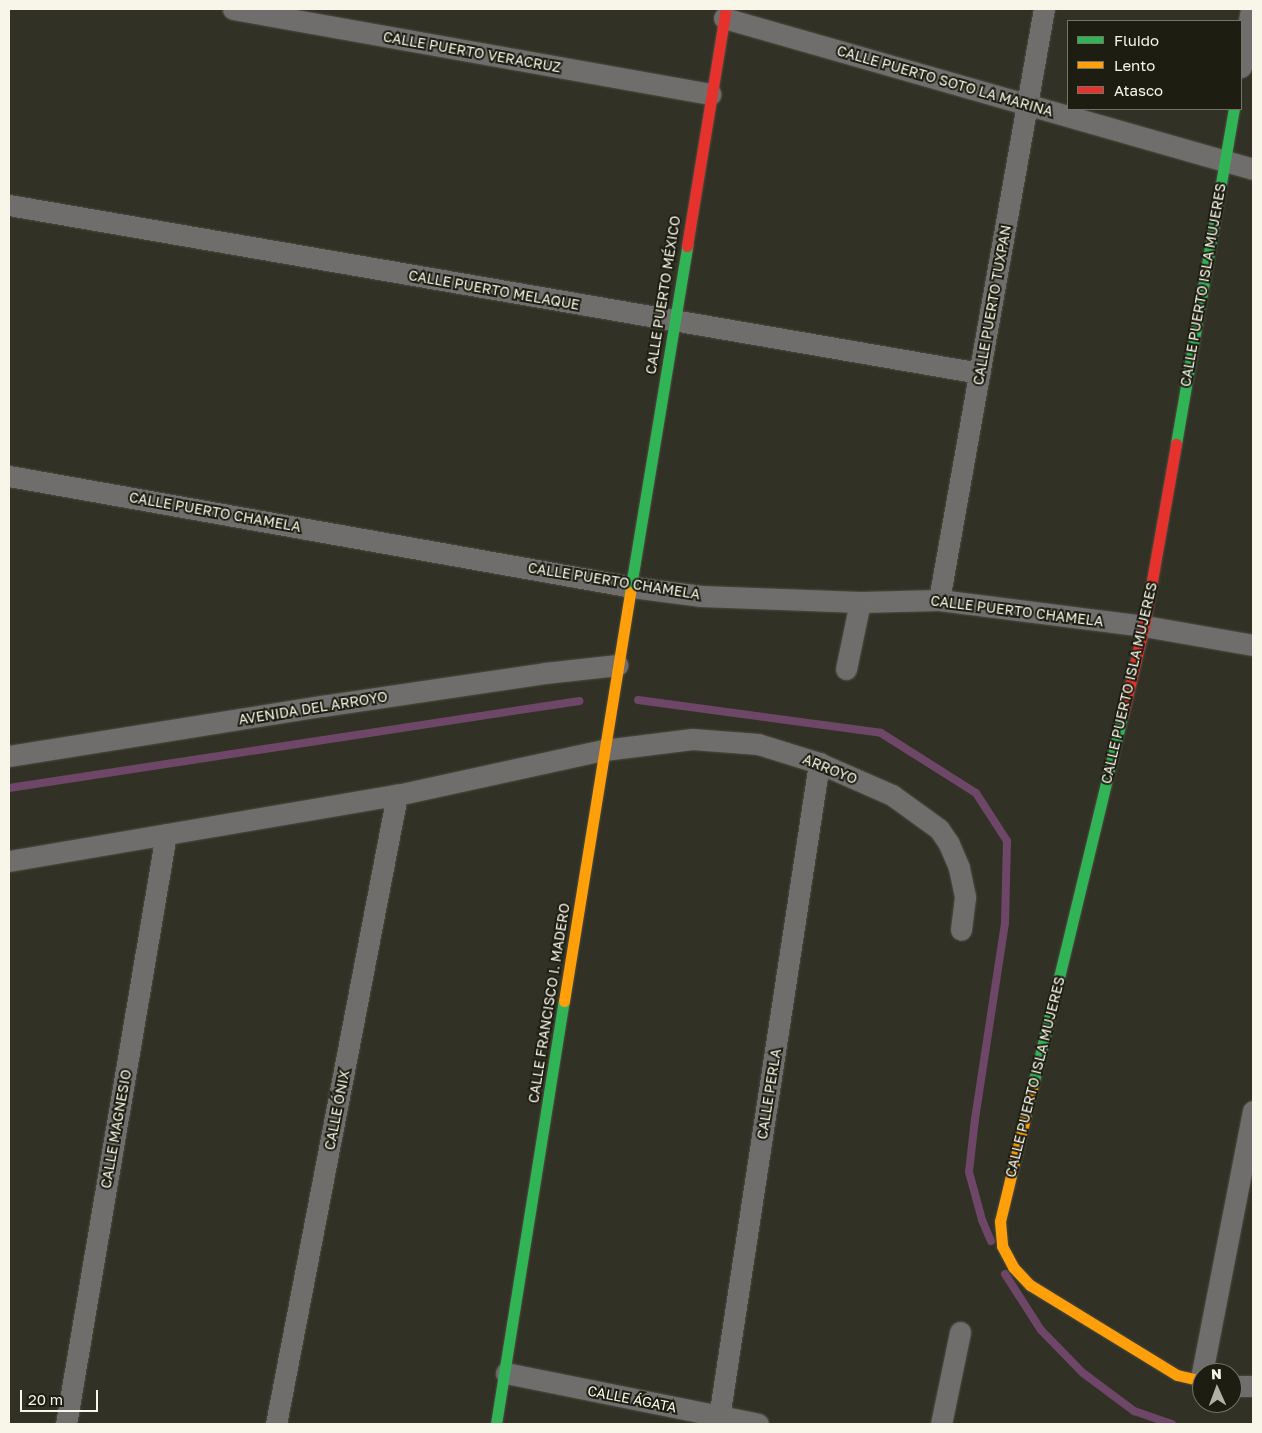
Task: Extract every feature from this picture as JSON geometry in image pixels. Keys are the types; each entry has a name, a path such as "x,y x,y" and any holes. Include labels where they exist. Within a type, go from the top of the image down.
{"street":[{"name":"CALLE PUERTO VERACRUZ","path":"232,9 711,94"},
{"name":"CALLE PUERTO TUXPAN","path":"939,600 1044,9"},
{"path":"1242,61 1251,9"},
{"name":"CALLE PUERTO MÉXICO","path":"632,587 725,14"},
{"name":"CALLE PUERTO SOTO LA MARINA","path":"725,14 1026,104 1253,169"},
{"name":"CALLE PUERTO ISLA MUJERES","path":"1192,1376 1177,1375 1030,1285 1013,1267 1002,1246 1000,1221 1144,626 1234,110"},
{"name":"CALLE PUERTO MELAQUE","path":"9,205 674,322 980,373"},
{"name":"CALLE PUERTO CHAMELA","path":"9,476 632,587 701,596 860,602 939,600 1144,626 1253,645"},
{"name":"CALLE FRANCISCO I. MADERO","path":"496,1424 506,1373 604,750 632,587"},
{"path":"846,669 860,602"},
{"name":"AVENIDA DEL ARROYO","path":"9,756 322,706 545,673 618,665"},
{"name":"ARROYO","path":"604,750 692,739 758,744 819,763 892,795 939,828 949,844 960,868 965,897 961,930"},
{"path":"9,861 397,795 604,750"},
{"name":"CALLE PERLA","path":"719,1420 819,763"},
{"name":"CALLE ÓNIX","path":"276,1424 397,795"},
{"name":"CALLE MAGNESIO","path":"66,1424 166,834"},
{"path":"1205,1363 1253,1111"},
{"path":"941,1424 960,1332"},
{"name":"CALLE ÁGATA","path":"506,1373 719,1420 758,1424"}],"waterway":[{"path":"638,700 881,733 976,793 1007,841 1005,923 975,1119 969,1172 982,1220 991,1241"},
{"path":"9,788 579,701"},
{"path":"1005,1274 1041,1330 1083,1373 1134,1411 1172,1424"}],"traffic: fast":[{"path":"1176,444 1234,110"},
{"path":"630,592 687,246"},
{"path":"1032,1089 1123,714"},
{"path":"496,1424 564,1001"}],"traffic: slow":[{"path":"564,1001 630,592"},
{"path":"1032,1089 1000,1221 1002,1246 1013,1267 1030,1285 1177,1375 1192,1379"}],"traffic: jam":[{"path":"687,246 726,9"},
{"path":"1123,714 1144,626 1176,444"}]}
